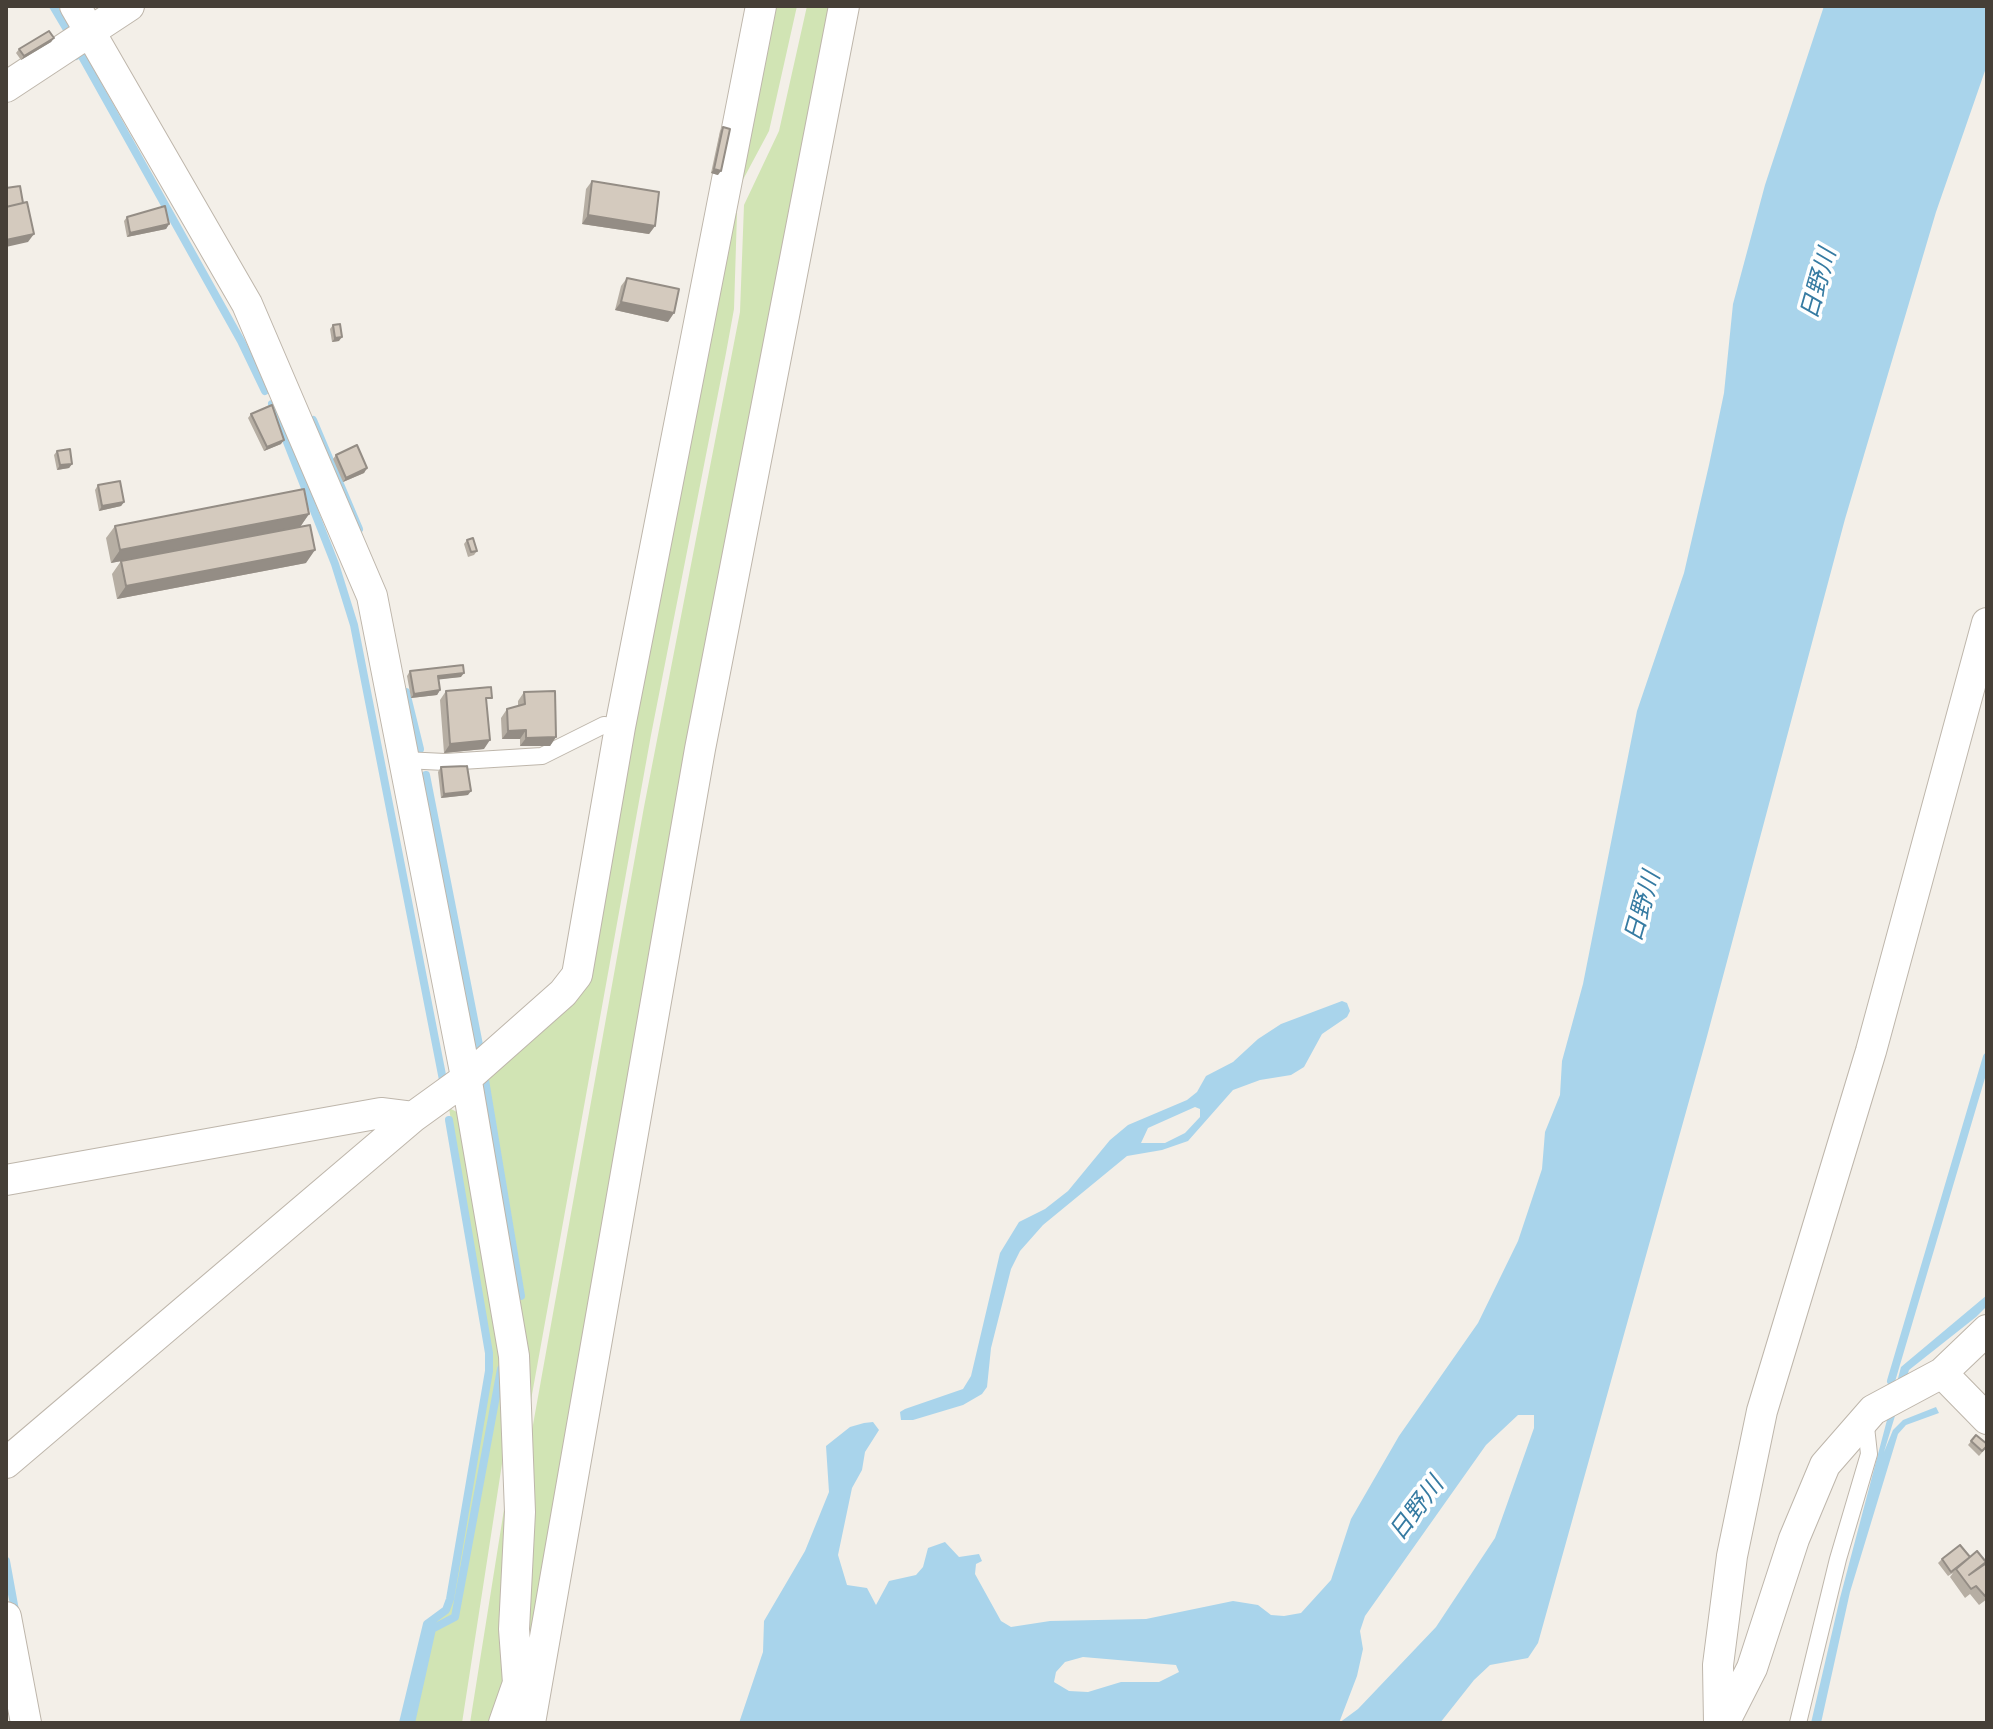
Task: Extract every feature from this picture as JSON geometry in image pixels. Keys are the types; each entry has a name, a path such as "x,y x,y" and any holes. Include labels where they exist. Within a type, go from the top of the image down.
{"street":[{"path":"6,87 82,18 129,6"},
{"path":"6,1463 413,1117 467,1078 563,993 577,975 620,727 761,6"},
{"path":"504,1723 527,1700 700,749 844,6"},
{"path":"82,18 247,304 372,596 467,1078 514,1356 520,1512 514,1629 527,1700"},
{"path":"1722,1723 1718,1665 1732,1556 1762,1411 1871,1051 1987,623"},
{"path":"6,1180 381,1113 413,1117"},
{"path":"1722,1723 1752,1668 1794,1539 1825,1465 1886,1404 1942,1373 1987,1330"},
{"path":"1942,1373 1983,1408"},
{"path":"6,1617 26,1723"}],"lane":[{"path":"404,760 445,762 542,756 604,725 620,727"},
{"path":"1798,1723 1838,1559 1886,1404"}],"green space":[{"path":"766,6 797,6 769,131 738,189"},
{"path":"807,6 838,6 531,1652 524,1607 529,1447 644,807 740,312 744,205 779,131"},
{"path":"733,212 737,213 734,309 651,735 531,1400 480,1072 572,992"},
{"path":"449,1108 459,1113 479,1201 508,1425 462,1723 404,1723 427,1629 448,1611 491,1370"},
{"path":"509,1478 507,1676 498,1723 470,1723"}],"water":[{"name":"日野川","path":"1824,6 1987,6 1987,65 1936,212 1845,519 1706,1040 1538,1643 1528,1658 1490,1665 1440,1723 1339,1723 739,1723 763,1652 764,1621 805,1551 829,1492 826,1446 850,1427 864,1423 873,1422 879,1430 865,1452 862,1470 852,1488 838,1555 847,1585 867,1588 876,1605 889,1581 916,1575 923,1567 928,1548 945,1542 959,1557 979,1554 982,1561 976,1564 975,1574 1001,1621 1011,1627 1050,1621 1146,1619 1233,1601 1258,1605 1271,1615 1284,1616 1301,1613 1331,1580 1351,1519 1399,1436 1478,1323 1518,1241 1542,1169 1545,1132 1560,1095 1562,1061 1583,984 1637,711 1684,573 1724,393 1733,304 1765,185","holes":["1518,1415 1534,1415 1534,1428 1495,1538 1436,1627 1358,1709 1339,1723 1357,1676 1363,1649 1360,1631 1365,1616 1486,1445","1083,1657 1176,1665 1179,1672 1159,1682 1121,1682 1088,1692 1069,1691 1054,1682 1056,1672 1065,1662"]},
{"path":"1342,1001 1347,1003 1350,1011 1347,1017 1322,1034 1304,1067 1291,1075 1260,1080 1233,1090 1188,1141 1162,1150 1127,1156 1043,1225 1020,1251 1011,1269 991,1348 987,1387 982,1394 963,1405 913,1420 901,1420 900,1412 963,1389 971,1376 1000,1253 1019,1222 1045,1209 1068,1191 1110,1140 1128,1125 1187,1100 1197,1092 1206,1076 1233,1062 1258,1039 1281,1024","holes":["1195,1107 1200,1109 1200,1117 1185,1133 1165,1143 1141,1143 1148,1128"]},
{"path":"1987,1295 1987,1306 1976,1317 1909,1370 1884,1452 1893,1430 1903,1420 1936,1407 1939,1413 1906,1425 1898,1434 1850,1592 1821,1723 1811,1723 1840,1598 1901,1367"}],"building":[{"path":"49,31 54,38 24,56 19,49"},
{"path":"723,127 730,129 721,171 714,169"},
{"path":"592,181 659,192 655,226 588,215"},
{"path":"20,186 23,203 6,207 6,188"},
{"path":"27,202 34,234 6,240 6,207"},
{"path":"165,206 169,224 130,233 127,217"},
{"path":"627,278 679,289 674,313 621,302"},
{"path":"340,324 342,337 335,338 333,325"},
{"path":"272,405 284,440 267,447 251,414"},
{"path":"357,445 367,468 346,478 336,455"},
{"path":"70,449 72,464 60,465 57,451"},
{"path":"120,481 124,502 102,506 98,485"},
{"path":"304,489 309,514 120,550 115,526"},
{"path":"310,525 315,550 126,586 121,561"},
{"path":"473,538 477,551 471,552 467,540"},
{"path":"463,665 464,673 438,676 440,690 414,694 410,671"},
{"path":"491,687 492,698 486,698 490,740 450,744 446,691"},
{"path":"555,691 556,737 526,738 526,730 508,731 507,709 525,704 524,692"},
{"path":"467,766 471,791 444,794 441,767"},
{"path":"1976,1435 1987,1444 1982,1451 1971,1441"},
{"path":"1960,1545 1970,1557 1951,1572 1942,1559"},
{"path":"1977,1551 1986,1562 1969,1575 1985,1564 1987,1566 1985,1596 1976,1586 1971,1589 1956,1569"}],"waterway":[{"path":"53,6 69,33"},
{"path":"76,56 80,53 241,341 265,391"},
{"path":"272,404 335,564 354,625 443,1080"},
{"path":"313,420 359,529"},
{"path":"406,692 420,749"},
{"path":"426,775 481,1055"},
{"path":"1891,1381 1987,1057"},
{"path":"485,1080 521,1296"},
{"path":"403,1723 427,1624 446,1610 450,1599 489,1371 489,1353 449,1120"},
{"path":"411,1723 432,1629 455,1617 501,1369"},
{"path":"6,1561 16,1616"}]}
